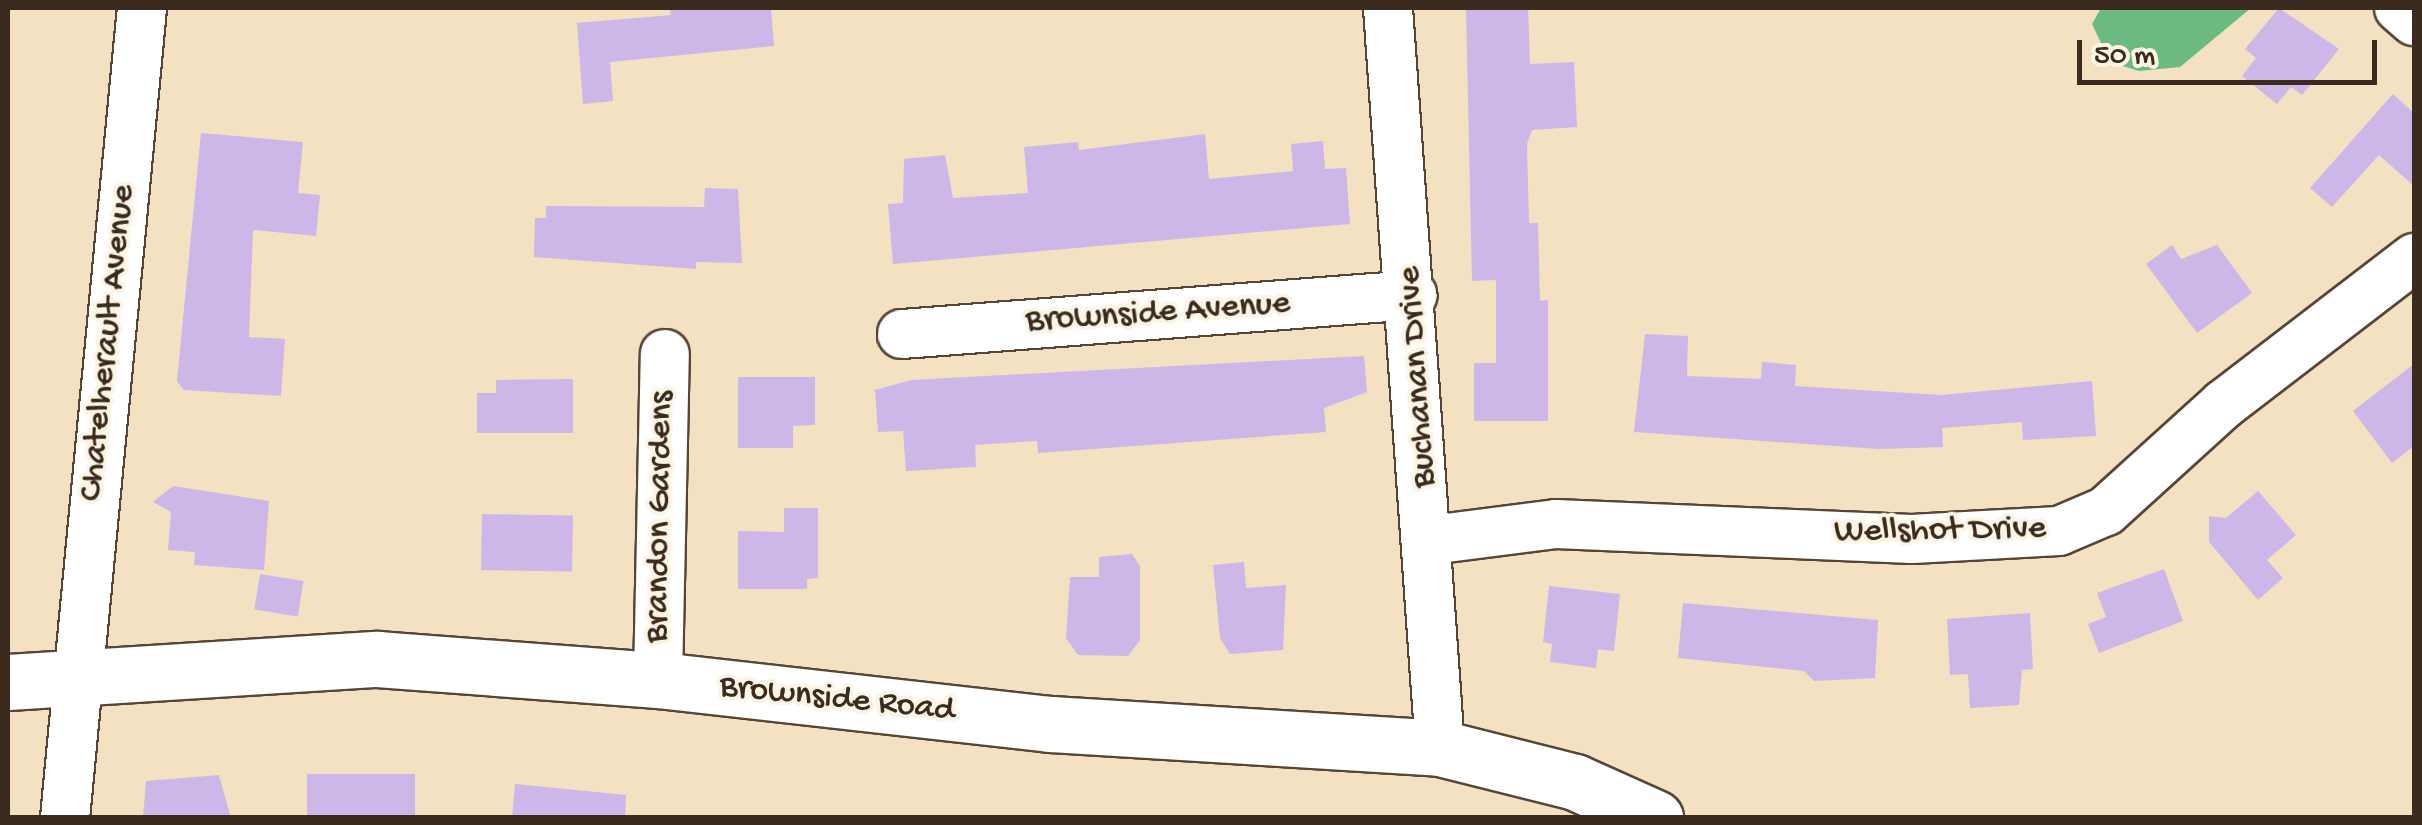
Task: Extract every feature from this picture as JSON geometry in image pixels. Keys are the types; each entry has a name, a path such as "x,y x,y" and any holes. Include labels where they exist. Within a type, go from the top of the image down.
{"street":[{"name":"Chatelherault Avenue","path":"65,818 142,8"},
{"name":"Buchanan Drive","path":"1388,8 1414,295 1440,748"},
{"path":"2399,8 2414,21"},
{"name":"Wellshot Drive","path":"1431,540 1556,524 1912,539 2058,531 2106,511 2224,404 2414,258"},
{"name":"Brownside Avenue","path":"902,334 1414,295"},
{"name":"Brandon Gardens","path":"658,680 664,354"},
{"name":"Brownside Road","path":"8,682 377,658 658,680 1050,724 1440,748 1575,782 1655,818"}],"green space":[{"path":"2101,8 2251,8 2180,67 2139,71 2110,62 2092,24"}],"building":[{"path":"670,8 771,8 774,46 610,62 613,101 583,104 577,23 671,15"},
{"path":"1466,8 1528,8 1530,64 1574,62 1577,127 1532,130 1527,144 1529,223 1538,223 1540,301 1548,300 1548,421 1474,421 1474,363 1496,363 1496,280 1472,281"},
{"path":"2279,8 2339,49 2302,95 2291,87 2277,104 2242,76 2256,58 2245,49"},
{"path":"2393,94 2414,113 2414,186 2379,155 2332,207 2310,188"},
{"path":"201,133 303,142 298,193 320,195 316,236 253,230 249,337 285,339 281,396 184,390 177,381"},
{"path":"1205,134 1209,179 1293,171 1291,144 1323,141 1325,169 1346,168 1350,224 893,264 888,204 903,203 904,159 945,155 953,198 1028,193 1024,147 1078,142 1079,150"},
{"path":"705,188 738,189 742,263 696,262 696,269 534,257 535,218 546,218 546,206 704,207"},
{"path":"2172,245 2181,259 2217,245 2252,293 2197,333 2146,264"},
{"path":"1645,334 1688,336 1687,376 1761,379 1762,362 1796,365 1795,386 1941,395 2092,381 2096,436 2023,440 2022,422 1942,428 1943,447 1879,449 1634,432"},
{"path":"1364,356 1367,392 1324,408 1326,432 1038,453 1037,441 975,445 976,467 906,471 903,431 878,432 875,390 911,380"},
{"path":"2414,364 2414,446 2392,463 2353,411"},
{"path":"738,377 815,377 815,425 793,426 793,448 738,448"},
{"path":"573,379 573,433 477,433 477,393 496,393 496,380"},
{"path":"173,486 269,501 264,570 194,565 195,552 168,550 171,512 153,502"},
{"path":"2258,491 2296,535 2267,560 2283,578 2258,600 2209,542 2209,516 2226,518"},
{"path":"784,508 818,508 818,578 807,579 807,589 738,589 738,531 784,532"},
{"path":"482,514 573,516 572,572 481,570"},
{"path":"1132,554 1140,566 1140,640 1128,656 1078,655 1066,638 1070,577 1099,577 1099,557"},
{"path":"1244,562 1246,588 1286,585 1283,650 1230,654 1220,638 1213,565"},
{"path":"2164,569 2183,621 2099,653 2088,624 2106,617 2097,593"},
{"path":"260,574 303,581 298,616 254,610"},
{"path":"1549,586 1620,594 1614,651 1598,649 1596,668 1550,662 1552,644 1543,642"},
{"path":"1683,603 1878,620 1875,678 1814,681 1804,671 1678,658"},
{"path":"2030,613 2033,669 2022,670 2019,705 1970,708 1968,674 1950,675 1947,619"},
{"path":"307,774 415,774 415,818 307,818"},
{"path":"219,775 231,818 143,818 146,781"},
{"path":"515,784 626,795 625,818 512,818"}]}
